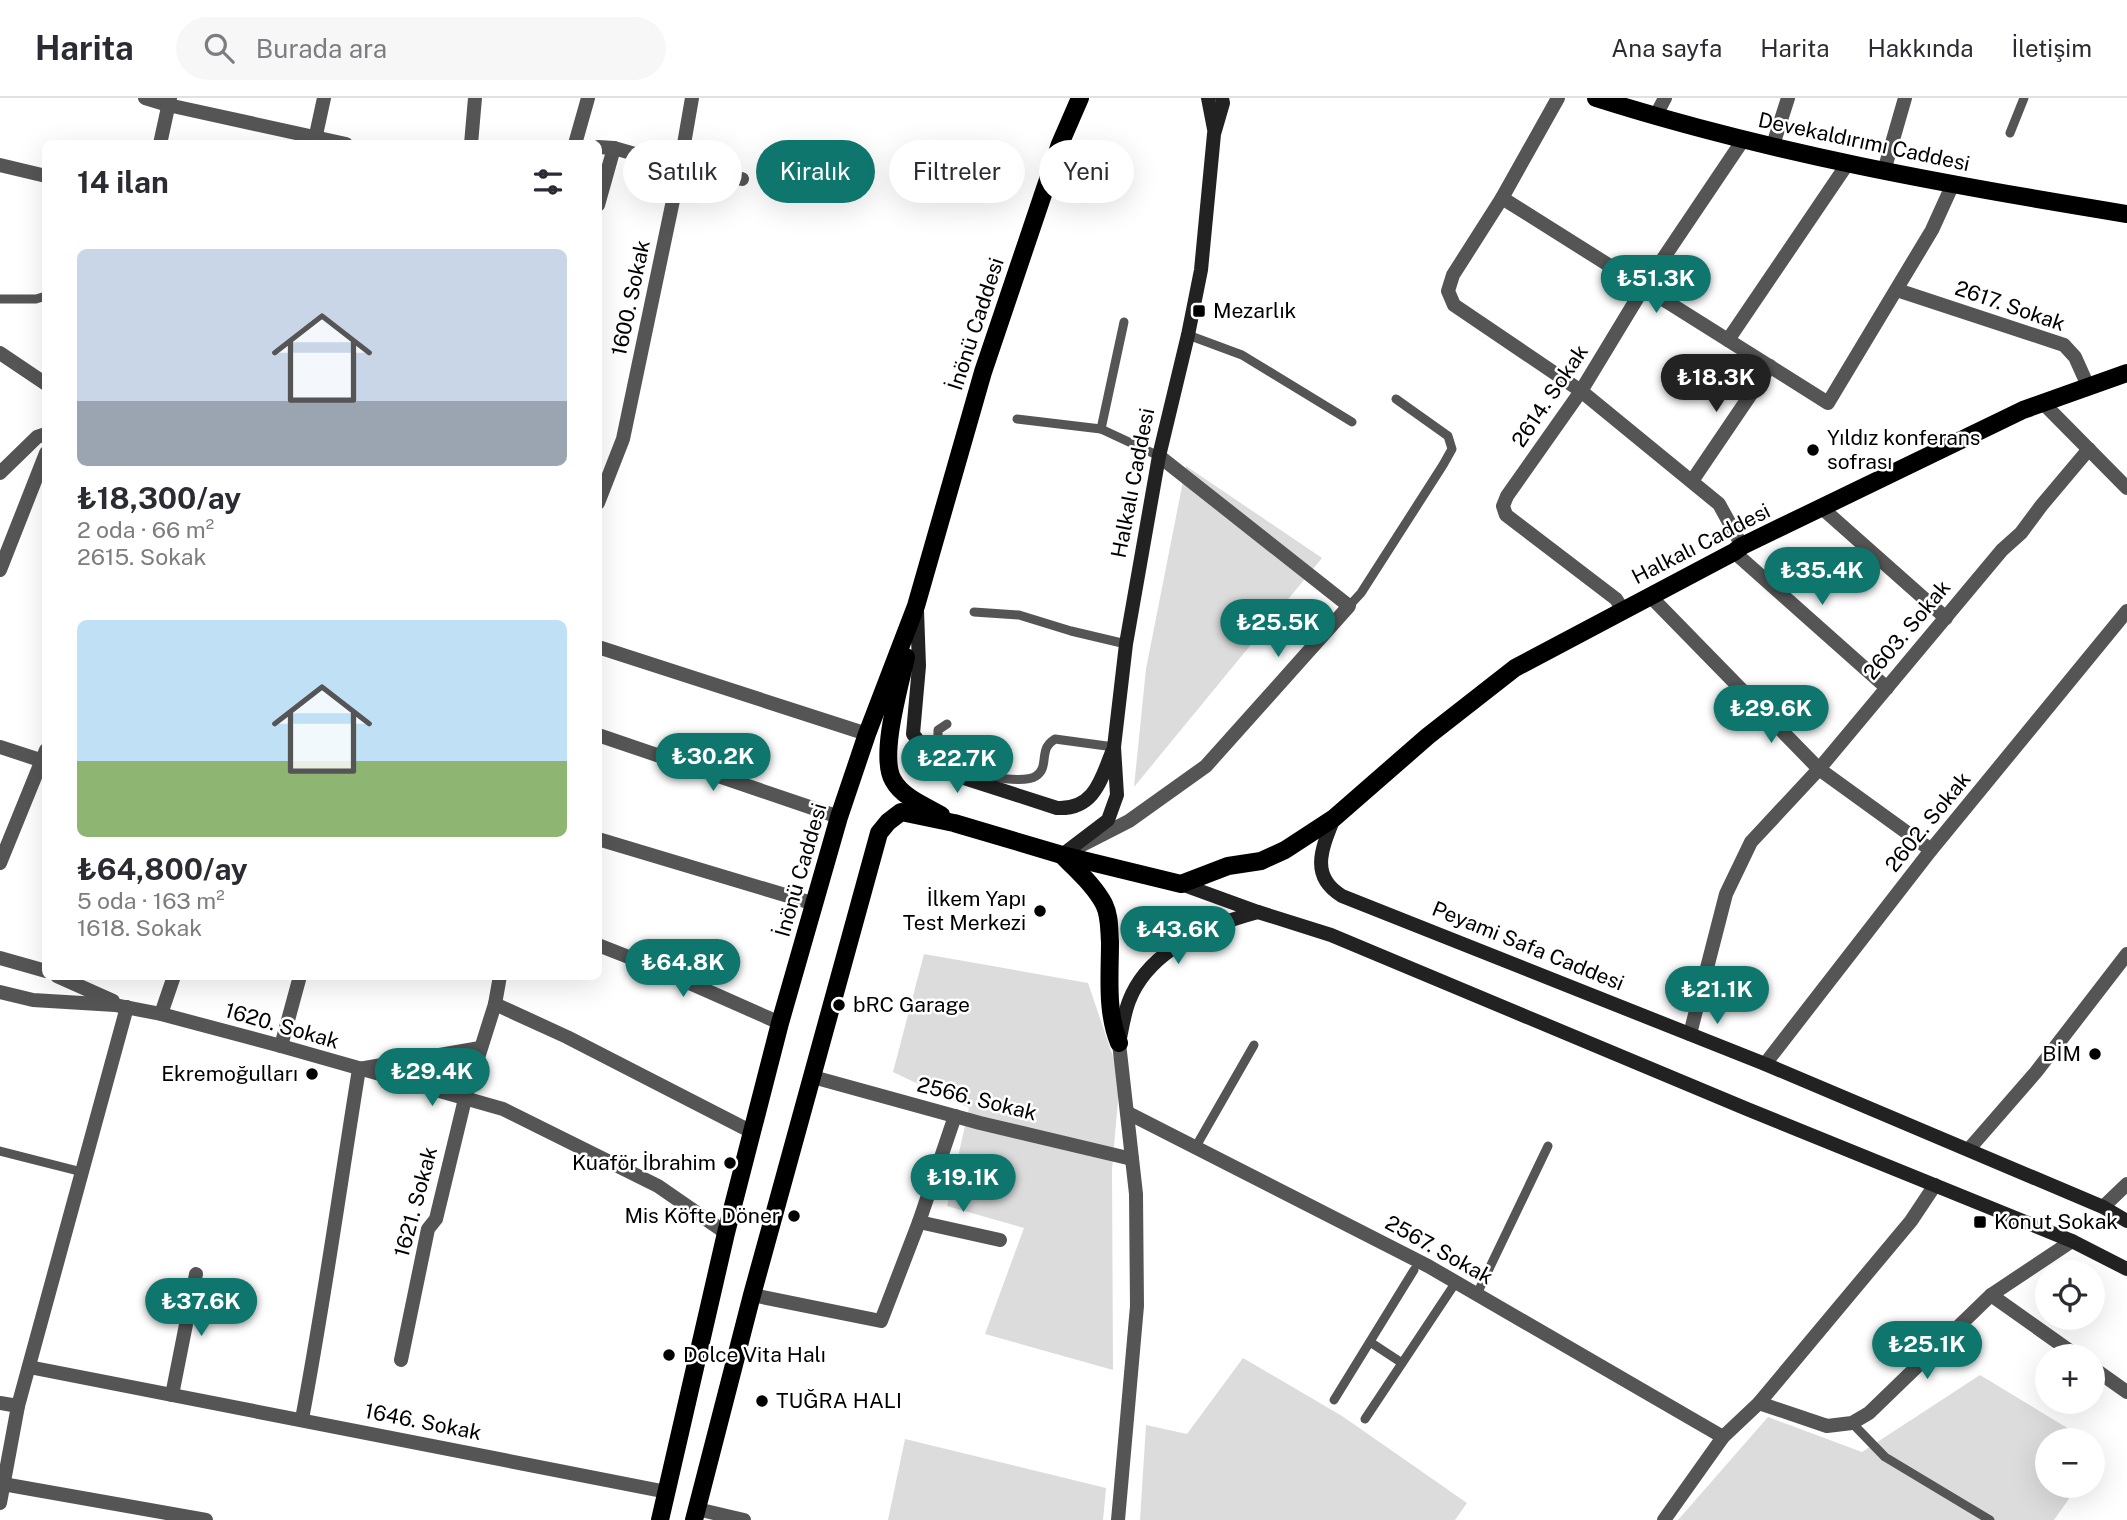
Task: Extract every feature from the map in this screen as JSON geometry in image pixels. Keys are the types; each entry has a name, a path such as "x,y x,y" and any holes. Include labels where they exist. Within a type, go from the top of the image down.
{"main road":[{"name":"İnönü Caddesi","path":"1061,140 1069,98"},
{"path":"1062,140 1080,98"},
{"path":"1208,98 1214,134"},
{"name":"Halkalı Caddesi","path":"1062,855 1108,820 1117,795 1114,747 1126,644 1158,456 1188,335 1200,270 1214,134 1222,98"},
{"name":"Devekaldırımı Caddesi","path":"1596,98 1743,140 1952,186 2127,214"},
{"name":"İnönü Caddesi","path":"660,1520 726,1233 780,1023 839,817 867,734 916,606 983,372 1040,203"},
{"name":"Halkalı Caddesi","path":"1334,818 1428,736 1515,668 1738,549 2022,410 2127,373"},
{"name":"İnönü Caddesi","path":"916,606 919,666 913,734 936,764 958,776 1058,808 1069,809 1089,799 1095,792 1114,747"},
{"path":"916,606 890,729 888,764 893,781 908,796 954,823"},
{"path":"696,1515 752,1295 879,833 888,821 901,812 954,823 1062,855 1181,884 1331,935 2072,1241 2127,1269"},
{"path":"1181,884 1228,866 1261,861 1286,850 1334,818"},
{"name":"Peyami Safa Caddesi","path":"1334,818 1322,849 1321,864 1323,878 1331,889 1342,896 1765,1064 2103,1206 2127,1221"},
{"path":"1062,855 1093,887 1105,906 1109,922 1110,1008 1112,1026 1119,1043"},
{"path":"1119,1043 1128,1001 1153,964 1183,940 1258,912"}],"street":[{"path":"145,98 310,140"},
{"path":"314,140 324,98"},
{"path":"471,140 475,98"},
{"path":"576,140 588,98"},
{"name":"1600. Sokak","path":"685,140 692,98"},
{"path":"1558,98 1502,198 1453,275 1448,291 1454,304 1581,391 1719,504 1738,549 1887,688"},
{"path":"1656,117 1665,98"},
{"path":"1773,145 1788,98"},
{"path":"1884,171 1905,98"},
{"path":"161,140 169,102"},
{"name":"2614. Sokak","path":"1623,610 1616,599 1506,515 1503,506 1507,496 1581,391 1644,287 1743,140"},
{"path":"602,147 623,151"},
{"path":"602,191 614,148"},
{"path":"1728,340 1848,163"},
{"path":"0,165 42,175"},
{"path":"1502,198 1828,403 1932,230 1952,186"},
{"name":"1600. Sokak","path":"602,493 623,439 672,203"},
{"name":"2617. Sokak","path":"1897,290 2064,345 2075,357 2088,386"},
{"path":"1,355 42,381"},
{"path":"1692,481 1770,366"},
{"path":"2043,403 2127,488"},
{"path":"0,473 42,436"},
{"name":"2603. Sokak","path":"1690,1034 1726,894 1751,842 1819,769 2002,550 2021,533 2088,449"},
{"path":"1062,855 1129,821 1206,766 1349,606 1158,456"},
{"path":"0,570 42,463"},
{"path":"1823,509 1946,618"},
{"path":"1650,596 1819,769 1931,850"},
{"name":"2602. Sokak","path":"1765,1064 1931,850 2127,611"},
{"path":"602,648 867,734"},
{"path":"602,736 839,817"},
{"path":"0,747 42,758"},
{"path":"0,863 42,763"},
{"path":"602,840 815,904"},
{"path":"602,947 780,1023"},
{"path":"1969,1149 2036,1072 2127,954"},
{"path":"0,958 42,970"},
{"path":"66,980 127,1007"},
{"path":"160,1014 173,980"},
{"path":"281,1046 299,980"},
{"name":"1621. Sokak","path":"401,1360 428,1229 436,1219 465,1099 495,1004 499,980"},
{"path":"0,992 33,1000 127,1007"},
{"path":"495,1004 567,1037 752,1132"},
{"path":"0,1503 18,1406 127,1007"},
{"name":"1620. Sokak","path":"127,1007 281,1046 503,1109 658,1186 726,1233"},
{"path":"1118,1520 1137,1306 1136,1194 1119,1043"},
{"path":"302,1419 321,1317 359,1069 480,1048"},
{"name":"2566. Sokak","path":"813,1077 1132,1159"},
{"name":"2567. Sokak","path":"1128,1113 1428,1266 1723,1437"},
{"path":"752,1295 881,1321 919,1222 955,1115"},
{"path":"2103,1206 2127,1184"},
{"path":"1664,1520 1723,1437 1759,1403 1911,1222 1935,1185"},
{"path":"919,1222 1000,1240"},
{"path":"1759,1403 1827,1426 1852,1423 1869,1413 1991,1295 2072,1241"},
{"path":"172,1395 196,1274"},
{"path":"1991,1295 2060,1344"},
{"name":"1646. Sokak","path":"29,1367 667,1492"},
{"path":"2105,1376 2127,1392"},
{"path":"0,1403 18,1406"},
{"path":"3,1484 206,1520"},
{"path":"696,1515 744,1520"}],"lane":[{"path":"2010,133 2024,98"},
{"path":"0,299 42,297"},
{"path":"1101,429 1124,322"},
{"path":"1188,335 1242,355 1352,422"},
{"path":"1349,606 1452,449 1448,436 1396,400"},
{"path":"1017,419 1101,429 1158,456"},
{"path":"974,612 1019,615 1126,644"},
{"path":"947,724 938,730 938,748 946,761 970,772 1020,781 1036,776 1044,766 1047,747 1055,738 1114,747"},
{"path":"1195,1148 1254,1045"},
{"path":"1477,1294 1548,1146"},
{"path":"0,1151 82,1172"},
{"path":"1334,1400 1414,1270"},
{"path":"1364,1419 1456,1282"},
{"path":"1370,1342 1402,1363"},
{"path":"1852,1423 1885,1457 1990,1520"}],"shaded area":[{"path":"1186,466 1322,558 1134,787 1146,669"},
{"path":"924,954 1088,983 1120,1077 1112,1170 1113,1370 985,1334 1024,1228 947,1206 969,1108 893,1072"},
{"path":"1243,1358 1342,1416 1467,1503 1455,1520 1140,1520 1146,1425 1187,1434"},
{"path":"1980,1375 2035,1408 2035,1414 2044,1414 2067,1428 2035,1428 2035,1498 2070,1498 2054,1520 1678,1520 1768,1417 1862,1452"},
{"path":"905,1439 1106,1488 1103,1520 888,1520"}],"place":[{"name":"Mezarlık","path":"1199,311"},
{"name":"Yıldız konferans sofrası","path":"1813,450"},
{"name":"İlkem Yapı Test Merkezi","path":"1040,911"},
{"name":"bRC Garage","path":"839,1005"},
{"name":"BİM","path":"2095,1054"},
{"name":"Ekremoğulları","path":"312,1074"},
{"name":"Kuaför İbrahim","path":"730,1163"},
{"name":"Mis Köfte Döner","path":"794,1216"},
{"name":"Konut Sokak","path":"1980,1222"},
{"name":"Dolce Vita Halı","path":"669,1355"},
{"name":"TUĞRA HALI","path":"762,1401"}]}
